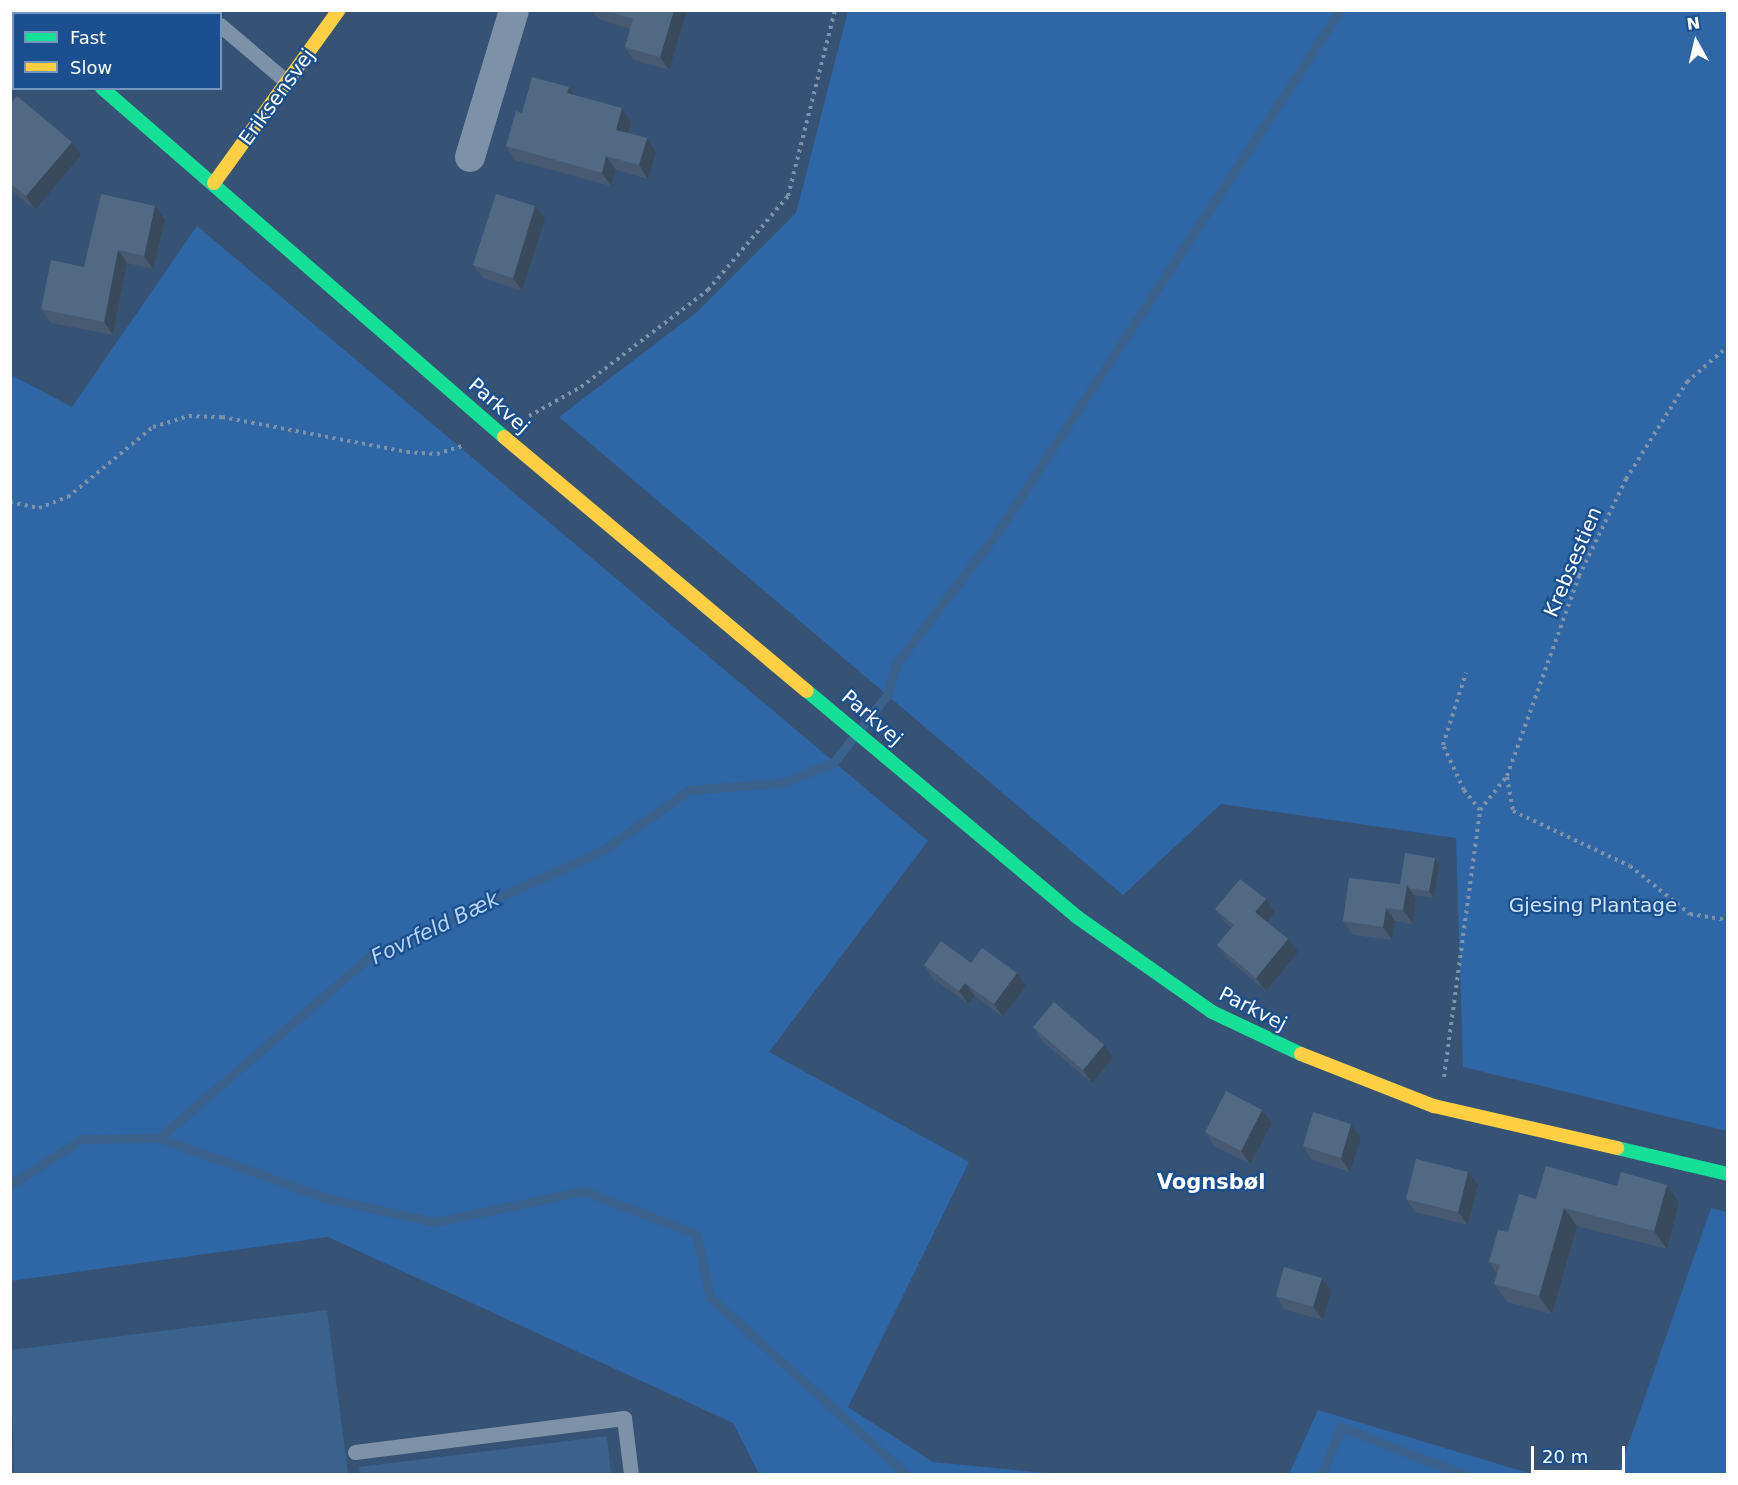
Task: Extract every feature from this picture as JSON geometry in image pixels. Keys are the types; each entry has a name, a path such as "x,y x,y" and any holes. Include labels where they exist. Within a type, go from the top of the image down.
{"street":[{"name":"Eriksensvej","path":"214,183 339,10"},
{"path":"470,157 514,10"},
{"name":"Parkvej","path":"104,90 500,433 825,703 1077,917 1212,1012 1319,1063 1440,1107 1728,1174"}],"lane":[{"path":"222,27 287,82"},
{"path":"355,1452 624,1418 631,1474"}],"path":[{"path":"10,502 39,508 68,497 153,426 189,416 222,417 437,454 500,433 581,387 708,290 788,196 836,10"},
{"name":"Krebsestien","path":"1480,810 1507,776 1579,576 1626,479 1687,382 1728,346"},
{"path":"1440,1107 1480,810 1464,790 1443,745 1466,673"},
{"path":"1507,776 1513,811 1630,866 1690,914 1728,920"}],"green space":[{"name":"Gjesing Plantage","path":"848,11 1727,11 1727,1131 1463,1067 1456,838 1221,804 1123,895 559,417 697,312 796,213"},
{"path":"197,226 928,841 769,1052 969,1162 848,1407 933,1462 1055,1474 759,1474 733,1423 328,1237 11,1281 11,375 72,407"},
{"path":"1711,1208 1727,1212 1727,1474 1618,1474"},
{"path":"1318,1410 1532,1474 1289,1474"}],"shaded area":[{"path":"327,1310 348,1474 14,1474 11,1350"},
{"path":"607,1436 611,1474 360,1474 359,1467"}],"building":[{"path":"605,10 674,10 660,57 625,47 633,19"},
{"path":"532,77 569,87 567,93 622,108 616,130 647,138 639,165 606,156 602,173 506,146 516,111 522,113"},
{"path":"17,96 72,142 26,196 10,183 10,104"},
{"path":"101,194 155,206 144,256 118,250 104,322 41,309 51,260 84,267"},
{"path":"496,194 535,206 513,278 473,265"},
{"path":"1405,853 1435,858 1429,891 1400,885"},
{"path":"1349,878 1407,885 1403,910 1386,908 1383,927 1343,921"},
{"path":"1240,879 1266,899 1255,912 1288,939 1256,978 1217,945 1234,925 1215,909"},
{"path":"941,941 971,963 982,948 1017,973 994,1004 965,983 959,991 924,965"},
{"path":"1054,1002 1104,1045 1083,1070 1033,1027"},
{"path":"1226,1091 1262,1110 1241,1151 1205,1132"},
{"path":"1313,1112 1351,1124 1341,1158 1303,1146"},
{"path":"1416,1159 1468,1172 1458,1212 1406,1199"},
{"path":"1546,1166 1617,1186 1621,1172 1667,1185 1654,1231 1564,1208 1539,1296 1494,1284 1500,1265 1489,1262 1498,1230 1508,1232 1519,1194 1536,1199"},
{"path":"1284,1267 1322,1278 1313,1307 1276,1296"}],"waterway":[{"name":"Fovrfeld Bæk","path":"10,1185 82,1139 159,1138 372,955 604,850 689,790 781,783 833,763 887,695 897,663 999,530 1340,10"},
{"path":"159,1138 329,1199 435,1222 584,1191 696,1234 710,1297 906,1474"},
{"path":"1322,1474 1341,1427 1462,1474"}],"traffic: fast":[{"path":"104,90 504,437"},
{"path":"807,691 1077,917 1212,1012 1301,1054"},
{"path":"1617,1148 1728,1174"}],"traffic: slow":[{"path":"214,183 339,10"},
{"path":"504,437 807,691"},
{"path":"1301,1054 1434,1106 1617,1148"}],"district":[{"name":"Vognsbøl","path":"1211,1182"}]}
